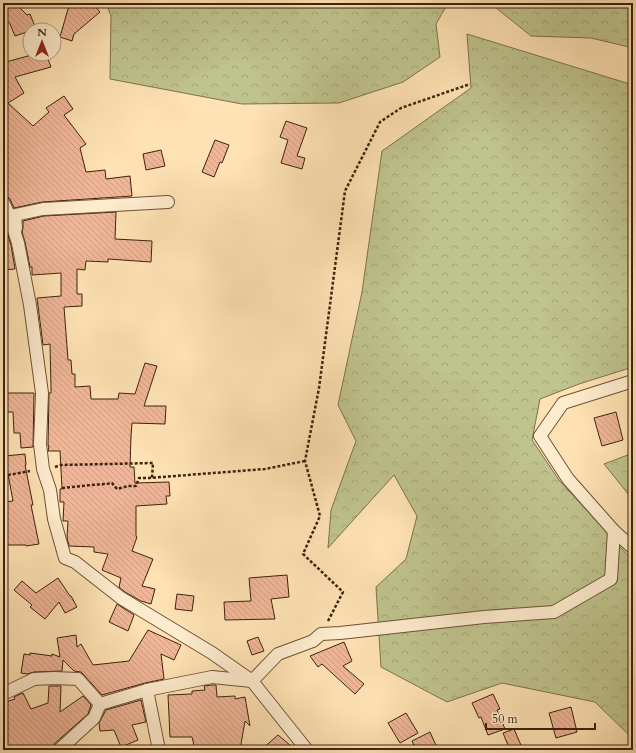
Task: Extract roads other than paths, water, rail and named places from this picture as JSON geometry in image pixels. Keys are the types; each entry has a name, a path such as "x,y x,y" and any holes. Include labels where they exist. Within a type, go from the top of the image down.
{"street":[{"path":"3,202 10,217 18,243"},
{"path":"168,202 43,209 15,215 18,243 31,311 42,393 40,444 43,469 50,490 54,520 65,558 75,562 121,598 212,653 252,681 307,750"},
{"path":"633,381 563,403 540,436 568,479 614,531 633,548"},
{"path":"252,681 278,654 312,641 321,634 484,617 554,612 611,579 614,531"},
{"path":"100,704 147,690 212,677 252,681"},
{"path":"3,694 34,680 54,678 78,679 100,704"},
{"path":"147,690 159,750"},
{"path":"59,750 94,718 100,704"}]}
